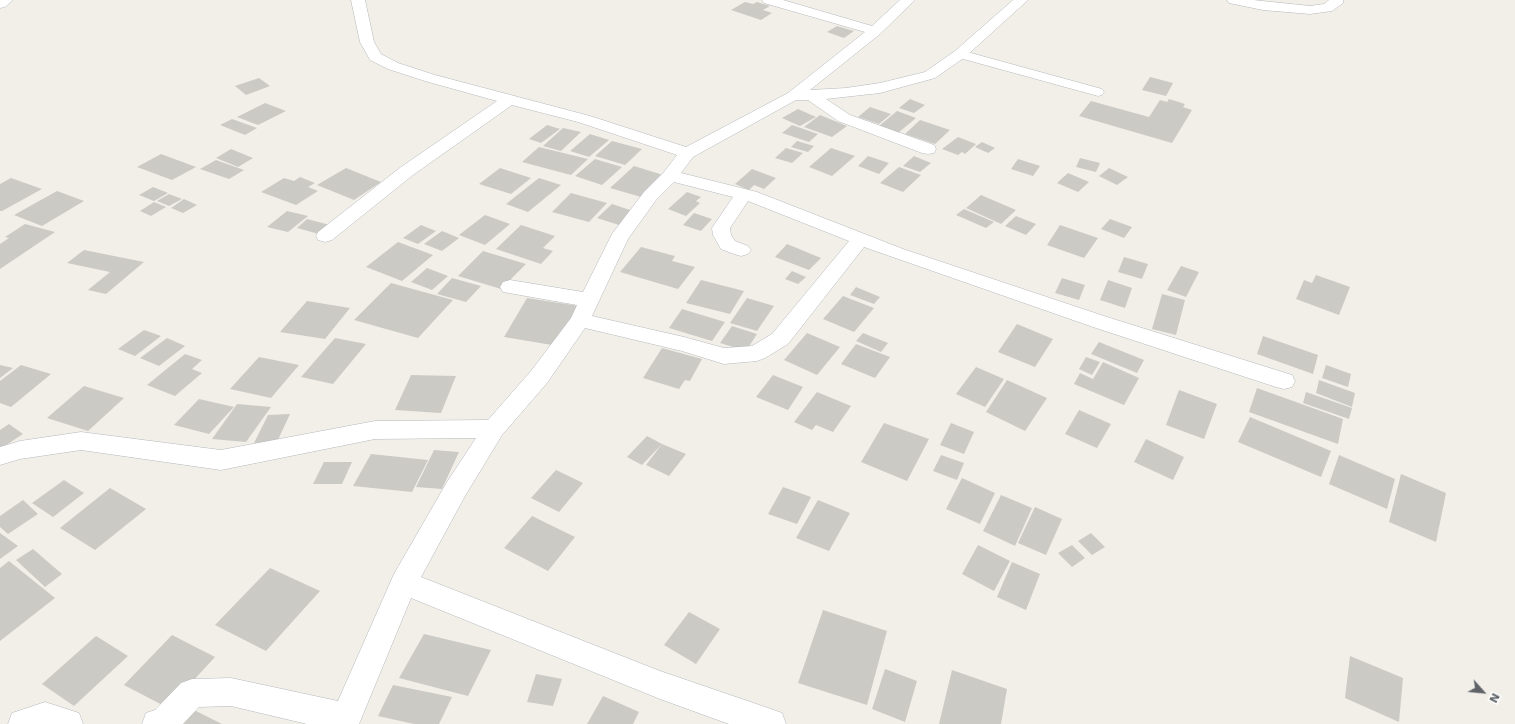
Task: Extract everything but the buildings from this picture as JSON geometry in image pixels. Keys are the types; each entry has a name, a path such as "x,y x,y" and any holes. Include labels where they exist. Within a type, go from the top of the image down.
{"street":[{"path":"0,4 6,0"},
{"path":"358,0 367,42 375,57 393,66 508,100 584,119 687,153"},
{"path":"769,0 875,31"},
{"path":"157,724 164,722 192,694 231,692 345,721 404,583 456,489 494,429 539,377 585,310 619,238 650,196 670,176 687,153 793,96 875,31 908,0"},
{"path":"793,96 853,92 880,88 930,75 960,54 1021,0"},
{"path":"1234,0 1263,6 1310,10 1328,8 1336,3 1336,0"},
{"path":"812,95 828,108 844,118 928,149"},
{"path":"325,236 407,171 508,100"},
{"path":"670,176 744,194 896,253 1100,322 1284,381"},
{"path":"741,250 728,245 722,235 721,228 744,194"},
{"path":"510,287 724,356 757,353 780,339 861,239"},
{"path":"0,456 20,450 81,441 221,460 374,430 494,429"},
{"path":"404,583 660,685 771,724"},
{"path":"23,724 45,717 68,724"}],"lane":[{"path":"960,54 1098,92"}]}
